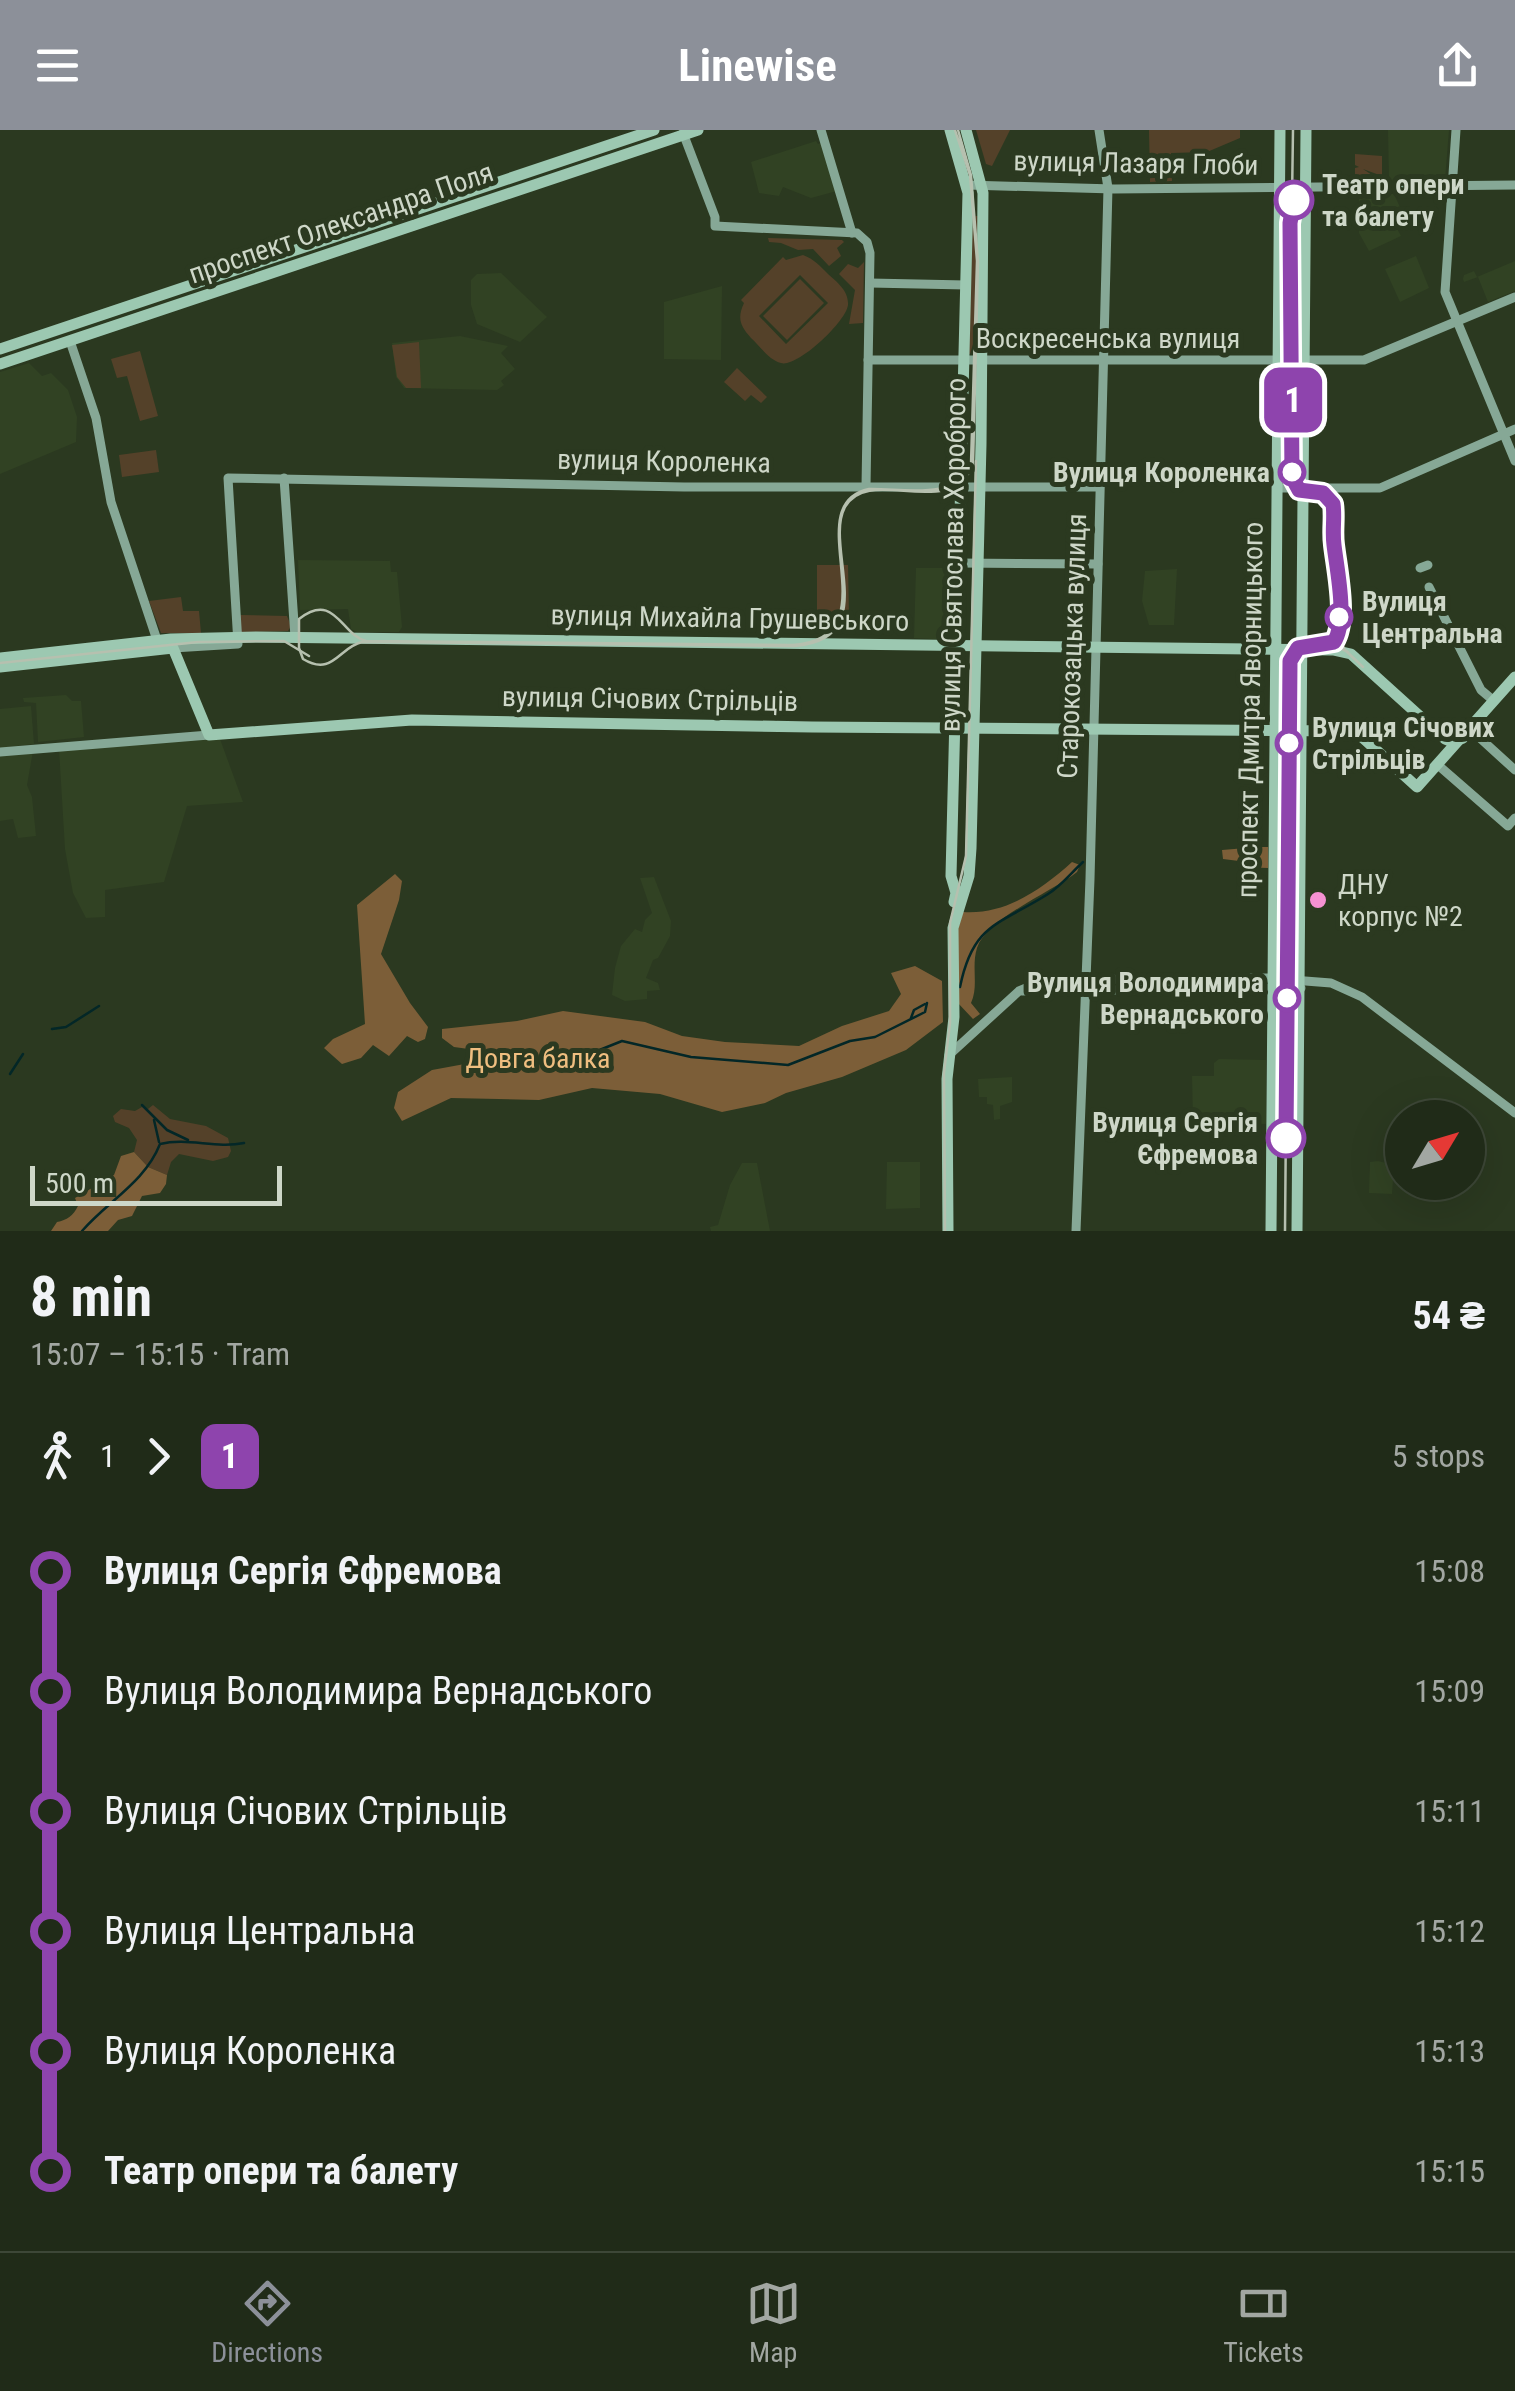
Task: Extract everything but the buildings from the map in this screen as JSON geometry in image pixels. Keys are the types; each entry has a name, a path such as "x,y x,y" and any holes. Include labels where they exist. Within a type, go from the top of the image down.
{"main road":[{"name":"проспект Олександра Поля","path":"0,364 654,130"},
{"name":"проспект Олександра Поля","path":"363,234 698,130"},
{"name":"вулиця Святослава Хороброго","path":"950,130 967,184 951,1002"},
{"name":"вулиця Святослава Хороброго","path":"953,898 968,876 972,848 980,486 982,184 966,130"},
{"name":"проспект Дмитра Яворницького","path":"1271,1231 1280,130"},
{"name":"проспект Дмитра Яворницького","path":"1297,1231 1306,130"},
{"name":"проспект Олександра Поля","path":"0,349 328,246"},
{"path":"69,326 74,340"},
{"name":"вулиця Михайла Грушевського","path":"1,662 295,637 1302,649 1350,654 1445,739"},
{"path":"163,646 209,736"},
{"path":"1442,760 1515,677"},
{"name":"вулиця Січових Стрільців","path":"209,736 412,720 1354,732 1418,787 1442,760"},
{"path":"1445,739 1452,742 1466,734"},
{"path":"1442,760 1448,750 1445,739"},
{"path":"1274,810 1300,810"},
{"path":"972,848 972,858 979,868"},
{"path":"946,1231 951,1002"},
{"path":"946,1231 942,1070 951,1002"}],"street":[{"path":"821,130 854,233 870,247 866,486"},
{"name":"Старокозацька вулиця","path":"1076,1231 1108,188 1099,130"},
{"path":"1456,130 1444,279 1448,302 1515,461"},
{"path":"683,132 715,216 715,226 854,233"},
{"name":"вулиця Лазаря Глоби","path":"967,184 1108,188 1515,185"},
{"path":"870,283 966,285"},
{"name":"Воскресенська вулиця","path":"868,360 1374,358 1515,298"},
{"path":"74,340 96,418 111,502 163,646"},
{"path":"1277,488 1380,488 1515,429"},
{"name":"вулиця Короленка","path":"238,641 228,478 684,487 1099,486"},
{"path":"284,478 295,637"},
{"path":"958,563 1098,564"},
{"path":"1429,587 1482,690 1494,701"},
{"path":"1466,734 1515,770"},
{"name":"вулиця Січових Стрільців","path":"0,752 209,736"},
{"path":"1442,760 1512,822"},
{"path":"949,1055 1019,991 1045,980 1345,988 1515,1112"},
{"path":"1019,991 1273,984"},
{"path":"952,1034 965,1041"}],"shaded area":[{"path":"976,130 1010,130 992,166 986,164"},
{"path":"1149,130 1240,130 1240,138 1207,152 1171,153 1172,181 1150,182"},
{"path":"1388,130 1449,130 1445,180 1389,181"},
{"path":"816,141 822,143 837,191 811,198 783,187 779,196 759,193 751,162"},
{"path":"1355,154 1382,156 1382,176 1363,169 1381,181 1355,181 1355,168 1359,167 1355,165"},
{"path":"1359,193 1394,194 1404,216 1393,221 1401,236 1369,251 1359,233"},
{"path":"1297,209 1296,355 1291,355 1288,339"},
{"path":"971,216 978,216 978,341 974,341 967,354"},
{"path":"768,238 844,242 837,248 841,256 829,266 813,249 798,250 769,242"},
{"path":"803,255 814,261 842,287 848,305 839,322 820,342 798,358 781,363 751,338 740,318 744,303 741,300 783,257 786,260","holes":["800,275 828,303 786,344 759,316"]},
{"path":"1416,256 1429,288 1400,302 1385,269"},
{"path":"1515,261 1515,291 1488,302 1478,277 1464,282 1464,275 1474,271 1477,277"},
{"path":"864,262 863,323 849,324 855,290 839,274 848,264 858,268"},
{"path":"501,273 547,317 520,342 477,324 471,305 471,280 477,274"},
{"path":"800,279 824,303 787,340 763,316"},
{"path":"722,286 721,360 664,359 664,302"},
{"path":"460,336 508,346 501,353 515,369 501,381 504,385 497,390 404,388 396,377 392,343"},
{"path":"419,342 421,388 406,388 397,377 392,345"},
{"path":"140,351 158,416 140,421 127,376 117,378 111,359"},
{"path":"29,363 42,376 51,373 68,390 77,417 76,442 0,474 0,372"},
{"path":"1288,367 1293,367 1296,376 1295,478 1289,478 1287,464"},
{"path":"737,368 767,397 761,403 751,395 745,401 724,382"},
{"path":"156,450 159,472 122,477 119,455"},
{"path":"298,560 390,561 391,572 397,572 402,627 399,632 357,632 351,629 348,609 300,610"},
{"path":"817,565 848,565 849,615 836,632 817,632"},
{"path":"916,568 952,568 951,640 914,638"},
{"path":"1177,569 1174,625 1149,625 1142,601 1145,571"},
{"path":"181,597 183,611 199,611 201,633 161,633 149,601"},
{"path":"240,615 287,616 291,626 288,631 241,632"},
{"path":"1281,655 1291,657 1292,725 1288,710 1285,724 1280,724"},
{"path":"66,695 72,701 81,701 84,737 38,742 36,703 24,702 23,698"},
{"path":"31,706 34,744 0,748 0,709"},
{"path":"220,739 243,802 187,806 164,882 105,890 105,917 86,918 73,893 65,849 59,749"},
{"path":"33,751 27,785 36,836 18,838 13,819 0,821 0,754"},
{"path":"1284,815 1291,815 1290,974 1282,974"},
{"path":"654,877 671,921 670,936 646,978 658,983 660,990 647,991 647,999 625,1001 612,995 615,968 621,946 635,929 642,932 652,913 640,878"},
{"path":"1282,994 1289,1004 1289,1124 1280,1124"},
{"path":"1219,1059 1266,1060 1266,1124 1193,1122 1192,1076 1214,1076 1214,1063"},
{"path":"1012,1077 1012,1102 1000,1106 1000,1119 994,1120 993,1105 987,1104 987,1097 979,1097 978,1079"},
{"path":"153,1105 170,1119 206,1126 228,1138 228,1157 213,1161 179,1154 167,1175 148,1167 134,1152 137,1140 129,1128 115,1122 113,1116 121,1109 135,1111"},
{"path":"887,1162 920,1162 920,1208 886,1209"},
{"path":"1370,1162 1385,1163 1385,1194 1369,1193"},
{"path":"742,1163 757,1163 770,1231 711,1231 710,1227 718,1225 730,1185"}],"green space":[{"path":"1268,847 1268,868 1240,867 1239,861 1223,859 1222,850"},
{"path":"1072,862 1080,865 1077,872 1006,916 983,937 975,955 971,1003 980,1014 973,1019 957,1002 956,935 963,912 1008,905 1048,882"},
{"path":"395,874 402,881 399,900 381,954 428,1027 425,1039 418,1042 407,1036 389,1056 373,1045 361,1058 342,1064 324,1048 333,1039 365,1024 357,905"},
{"name":"Довга балка","path":"915,966 942,981 943,1022 906,1050 765,1103 722,1112 660,1094 592,1088 539,1100 451,1098 402,1121 394,1108 398,1092 432,1070 481,1061 476,1050 454,1047 442,1038 442,1029 517,1021 563,1011 645,1022 682,1036 799,1046 842,1026 889,1011 901,994 891,973"},
{"path":"134,1152 148,1167 167,1175 160,1193 142,1196 132,1216 118,1220 108,1231 51,1231 57,1222 74,1212 78,1206 75,1198 114,1175 121,1156"}],"waterway":[{"path":"960,987 972,950 990,928 1052,891 1083,862"},
{"path":"568,1054 592,1053 622,1041 691,1057 788,1065 850,1041 875,1037 925,1012 927,1003"},
{"path":"911,1018 914,1010 925,1004"},
{"path":"52,1029 66,1027 99,1006"},
{"path":"10,1074 23,1054"},
{"path":"142,1105 167,1130 188,1140"},
{"path":"154,1120 159,1142"},
{"path":"82,1231 136,1180 160,1144 244,1143"}],"tram line":[{"path":"955,130 970,175 977,261 971,464 964,476 941,488 869,489 848,500 840,519 839,544 843,597 838,620 823,637 793,645 366,641 337,617 321,610 299,619 303,659 313,664 329,663 362,642 794,646 821,640 836,627 843,610 845,589 840,524 845,507 856,495 872,490 946,490 962,481 973,465 978,262 971,175 958,130"},
{"path":"1293,130 1288,223 1290,482 1299,493 1322,495 1331,505 1336,635 1363,667"},
{"name":"1","path":"1286,1138 1290,661 1298,648 1334,642 1339,630 1333,504 1323,493 1299,490 1292,477 1290,223 1294,200"},
{"path":"945,1231 944,1073 950,1023 950,923 966,856 976,461"},
{"path":"0,663 198,642 284,641 309,656"},
{"path":"1285,1231 1290,661 1295,651 1307,647 1328,646 1348,652"}],"place":[{"name":"Театр опери та балету","path":"1294,200"},
{"name":"Вулиця Короленка","path":"1292,472"},
{"name":"Вулиця Центральна","path":"1339,617"},
{"name":"Вулиця Січових Стрільців","path":"1289,743"},
{"name":"ДНУ корпус №2","path":"1318,900"},
{"name":"Вулиця Володимира Вернадського","path":"1287,998"},
{"name":"Вулиця Сергія Єфремова","path":"1286,1138"}]}
